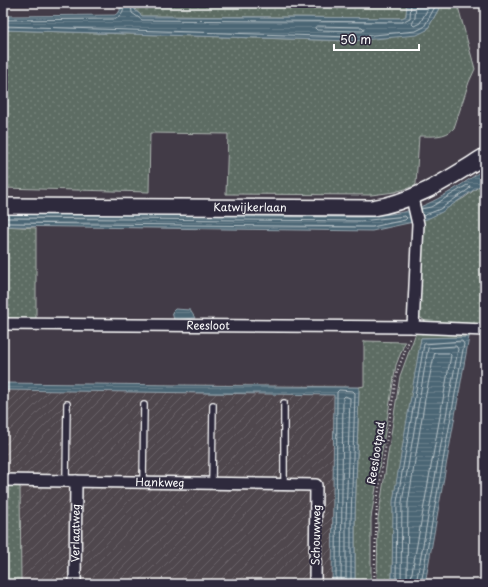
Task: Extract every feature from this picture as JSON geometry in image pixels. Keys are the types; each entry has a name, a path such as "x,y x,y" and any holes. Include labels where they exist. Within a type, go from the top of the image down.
{"street":[{"name":"Katwijkerlaan","path":"3,206 357,208 413,203 430,190 485,156"},
{"path":"413,203 418,224 413,327"},
{"name":"Reesloot","path":"3,324 413,327 485,330"},
{"name":"Hankweg","path":"3,480 316,485"},
{"name":"Verlaatweg","path":"71,481 75,584"},
{"name":"Schouwweg","path":"315,584 316,485"}],"lane":[{"path":"284,403 284,484"},
{"path":"67,404 71,481"},
{"path":"143,482 144,405"},
{"path":"212,483 213,405"}],"path":[{"name":"Reeslootpad","path":"374,584 377,502 397,372 413,327"}],"shaded area":[{"path":"3,383 346,385 341,584 3,584"}],"green space":[{"path":"135,3 407,3 406,16 402,18 142,16 135,10"},
{"path":"442,3 457,3 475,69 469,82 454,128 443,135 419,136 415,186 395,192 371,195 226,194 228,134 150,133 149,192 3,188 3,30 352,41 427,30"},
{"path":"485,182 485,325 430,324 419,317 418,308 420,221 464,198"},
{"path":"3,226 36,228 36,320 3,320"},
{"path":"417,330 472,332 469,337 421,338 393,528 392,584 377,584 378,519 400,376"},
{"path":"364,341 405,342 396,365 371,518 371,584 355,584 355,520 359,387 364,386"},
{"path":"20,486 21,581 68,582 68,584 3,584 3,487"}],"water":[{"path":"120,3 135,3 135,10 142,16 402,18 406,16 407,3 442,3 427,30 417,35 352,41 3,30 3,16 115,15 120,11"},
{"path":"485,168 485,182 442,212 427,219 372,231 3,226 3,214 19,213 361,217 390,214 407,211 427,204 458,187"},
{"path":"175,309 190,310 195,318 174,320 172,312"},
{"path":"469,337 425,584 392,584 393,501 421,338"},
{"path":"3,383 359,387 355,520 355,584 332,584 334,395 3,390"}]}
